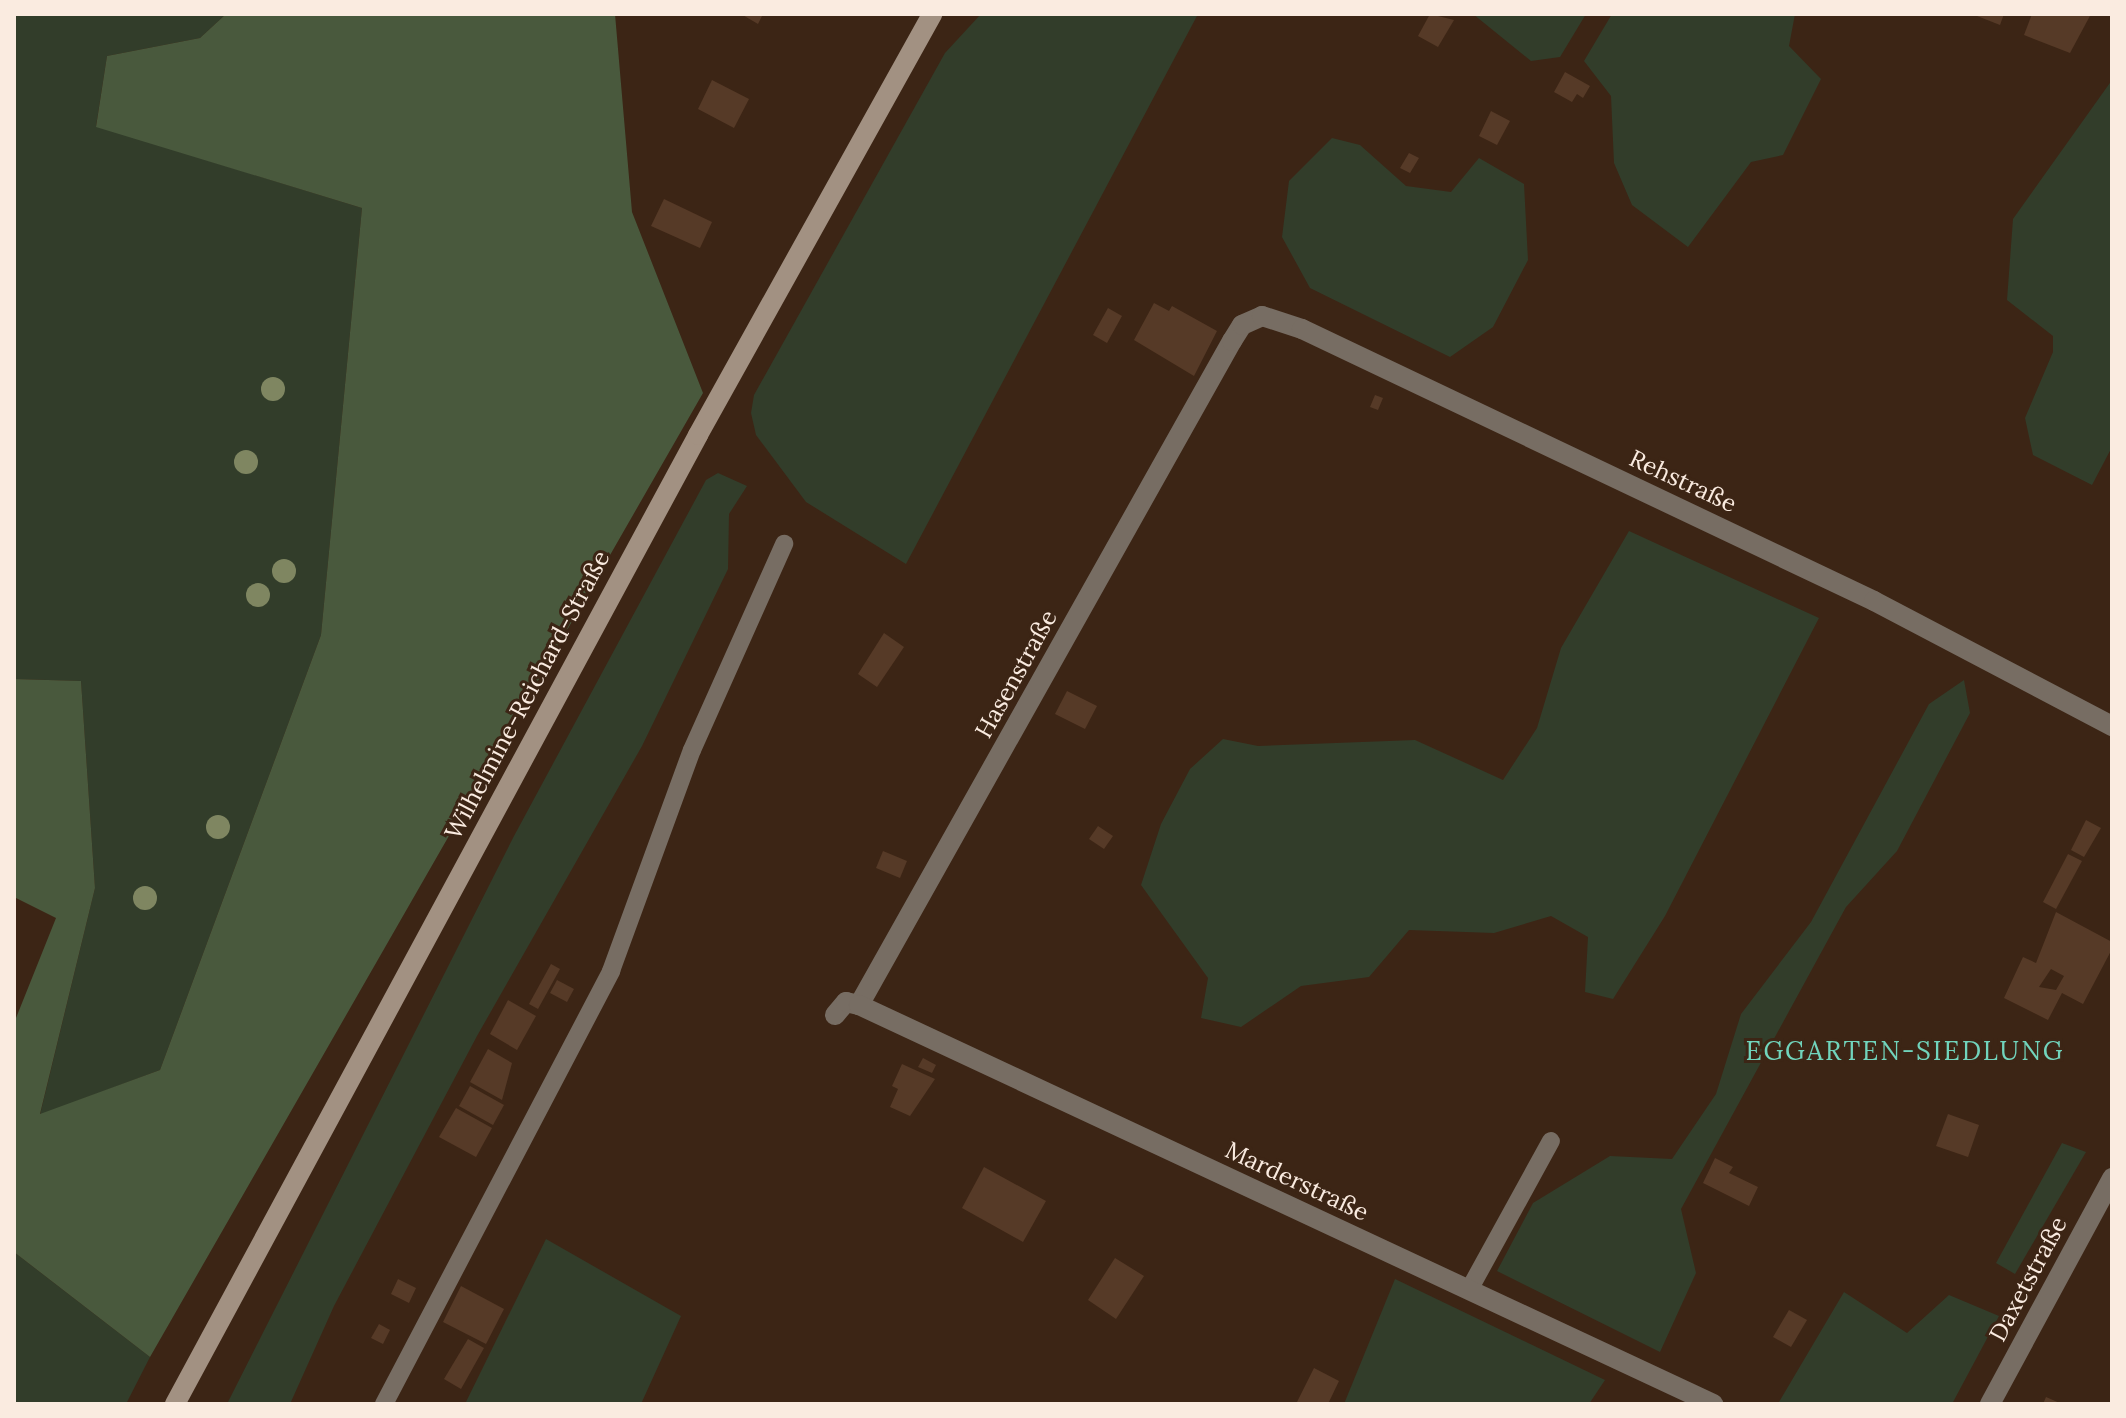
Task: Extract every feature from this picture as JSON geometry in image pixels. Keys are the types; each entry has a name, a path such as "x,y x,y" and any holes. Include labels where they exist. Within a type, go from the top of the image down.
{"street":[{"name":"Wilhelmine-Reichard-Straße","path":"175,1404 698,435 932,14"},
{"name":"Rehstraße","path":"1232,341 1242,325 1262,316 1302,329 1874,601 2112,726"},
{"name":"Hasenstraße","path":"859,1005 1232,341"},
{"path":"835,1015 846,1002 859,1005"},
{"name":"Marderstraße","path":"859,1005 1713,1404"},
{"name":"Daxetstraße","path":"1990,1404 2112,1178"}],"lane":[{"path":"384,1404 611,971 692,750 784,544"},
{"path":"1469,1290 1551,1141"}],"green space":[{"path":"14,14 226,14 200,38 107,56 96,126 362,208 321,635 160,1070 40,1115 95,888 81,681 14,679"},
{"path":"226,14 615,14 632,212 703,393 150,1357 14,1252 14,1023 56,918 14,897 14,679 81,681 95,888 40,1114 160,1070 321,635 362,208 96,127 107,56 200,38"},
{"path":"981,14 1198,14 906,564 806,502 756,435 751,413 754,395 945,53"},
{"path":"1473,14 1586,14 1560,57 1531,61"},
{"path":"1612,14 1795,14 1789,46 1821,79 1783,155 1751,162 1688,247 1632,205 1614,163 1611,96 1584,61"},
{"path":"2112,80 2112,447 2092,485 2033,455 2025,418 2053,352 2053,336 2007,300 2013,219"},
{"path":"1332,138 1360,145 1406,186 1451,192 1479,158 1524,184 1528,260 1493,327 1450,357 1310,288 1282,237 1289,181"},
{"path":"718,473 747,486 729,514 728,569 642,746 477,1036 334,1306 290,1404 227,1404 514,836 706,480"},
{"path":"1629,531 1819,618 1665,916 1613,999 1585,992 1588,937 1551,916 1494,933 1409,930 1369,977 1301,986 1241,1027 1201,1018 1208,978 1141,885 1161,824 1190,769 1223,739 1258,746 1415,740 1503,780 1537,728 1561,648"},
{"path":"1964,680 1970,713 1897,851 1846,907 1681,1209 1696,1273 1660,1352 1497,1271 1533,1203 1610,1156 1672,1159 1716,1094 1741,1014 1811,922 1929,704"},
{"path":"2062,1143 2086,1152 2015,1274 1996,1263"},
{"path":"546,1239 681,1316 641,1404 465,1404"},
{"path":"14,1252 150,1357 126,1404 14,1404"},
{"path":"1395,1279 1605,1380 1589,1404 1344,1404"},
{"path":"1844,1292 1907,1333 1949,1295 1999,1316 1952,1404 1779,1402"}],"building":[{"path":"741,14 763,14 758,24"},
{"path":"1430,14 1454,20 1438,47 1418,36"},
{"path":"1972,14 2004,14 2000,25"},
{"path":"2032,14 2091,14 2070,53 2024,35"},
{"path":"1565,72 1590,86 1583,98 1577,94 1572,102 1554,92"},
{"path":"712,80 749,99 734,128 698,109"},
{"path":"1491,111 1510,121 1497,145 1479,136"},
{"path":"1409,153 1419,158 1410,173 1400,168"},
{"path":"664,199 712,222 700,248 651,226"},
{"path":"1154,303 1169,311 1172,306 1217,331 1194,376 1134,340"},
{"path":"1108,308 1122,316 1107,343 1093,335"},
{"path":"1375,395 1383,398 1378,410 1370,407"},
{"path":"884,633 904,647 877,687 858,674"},
{"path":"1067,691 1097,706 1085,729 1055,714"},
{"path":"2086,820 2101,828 2084,857 2071,850"},
{"path":"1098,826 1113,836 1104,849 1089,839"},
{"path":"883,851 907,861 900,878 876,868"},
{"path":"2068,854 2082,861 2056,909 2043,902"},
{"path":"2056,912 2112,942 2112,949 2083,1004 2062,993 2048,1020 2004,998 2023,957 2036,963","holes":["2051,969 2064,976 2056,990 2039,987"]},
{"path":"551,964 560,969 538,1009 529,1004"},
{"path":"557,980 574,989 567,1002 550,993"},
{"path":"508,1000 536,1016 517,1050 490,1034"},
{"path":"488,1049 512,1063 502,1100 470,1082"},
{"path":"923,1058 936,1065 932,1073 918,1067"},
{"path":"902,1064 935,1079 910,1116 890,1107 898,1089 892,1086"},
{"path":"470,1086 504,1105 493,1125 459,1106"},
{"path":"456,1108 492,1128 476,1157 439,1137"},
{"path":"1948,1114 1979,1125 1968,1157 1936,1146"},
{"path":"1715,1158 1733,1167 1729,1173 1758,1187 1749,1206 1703,1183"},
{"path":"984,1167 1046,1201 1023,1242 962,1208"},
{"path":"1115,1258 1144,1276 1116,1319 1088,1300"},
{"path":"398,1279 416,1288 409,1303 391,1294"},
{"path":"461,1286 504,1309 486,1344 443,1322"},
{"path":"1789,1310 1807,1320 1791,1347 1773,1337"},
{"path":"379,1324 390,1330 383,1344 371,1338"},
{"path":"468,1339 484,1348 461,1389 444,1379"},
{"path":"1314,1368 1339,1381 1328,1404 1296,1404"},
{"path":"2046,1397 2062,1404 2043,1404"}],"district":[{"name":"EGGARTEN-SIEDLUNG","path":"1905,1051"}]}
